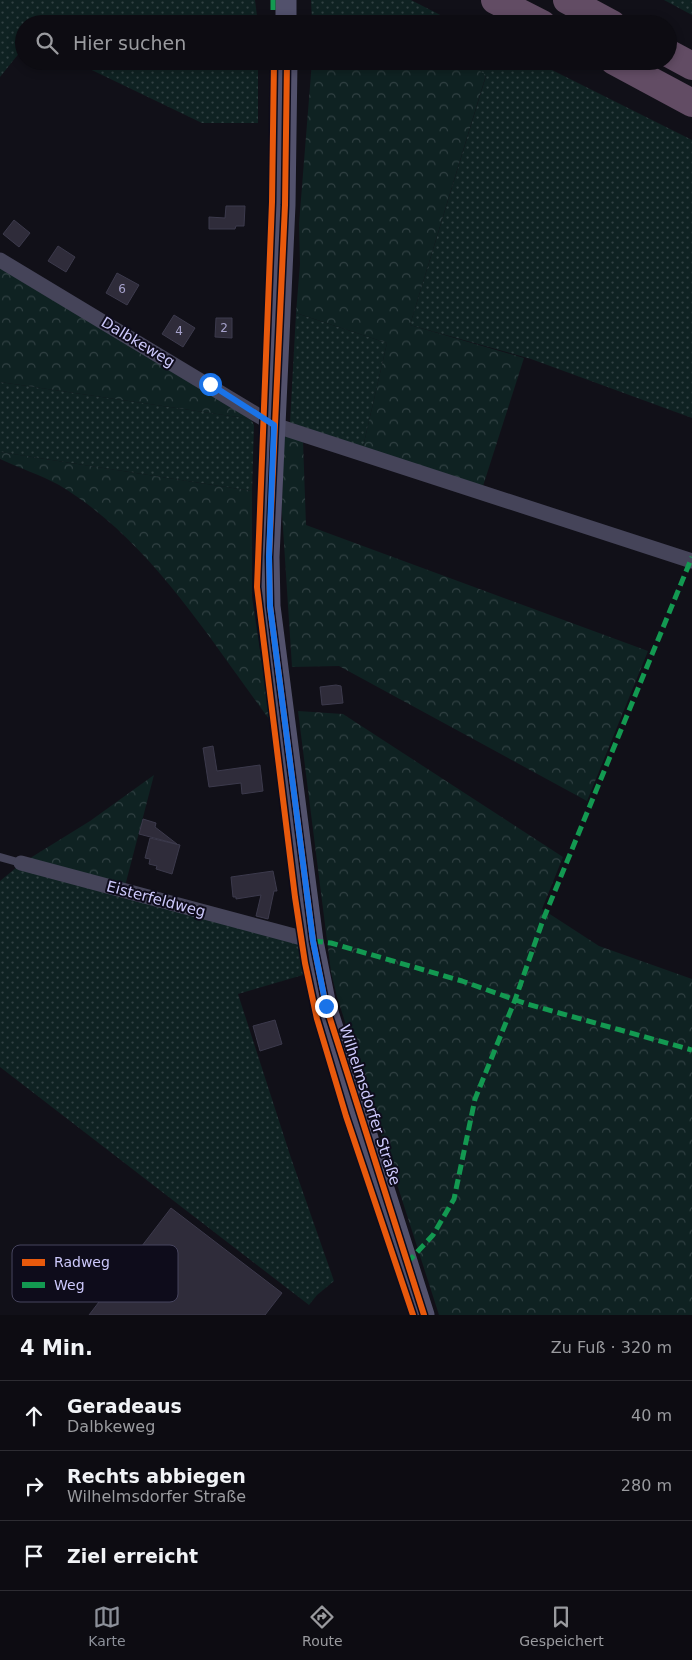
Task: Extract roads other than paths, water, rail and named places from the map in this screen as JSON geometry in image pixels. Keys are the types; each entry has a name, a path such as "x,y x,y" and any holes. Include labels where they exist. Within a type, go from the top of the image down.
{"highway":[{"path":"495,0 524,15"},
{"path":"567,0 595,15"},
{"path":"677,58 692,66"},
{"path":"631,70 692,103"}],"street":[{"path":"286,0 286,15"},
{"name":"Wilhelmsdorfer Straße","path":"287,70 285,205 269,557 270,606 313,941 326,1006 424,1315"},
{"name":"Dalbkeweg","path":"0,260 274,425 692,561"},
{"name":"Eisterfeldweg","path":"21,864 313,941"}],"lane":[{"name":"Eisterfeldweg","path":"0,857 21,864"}]}
